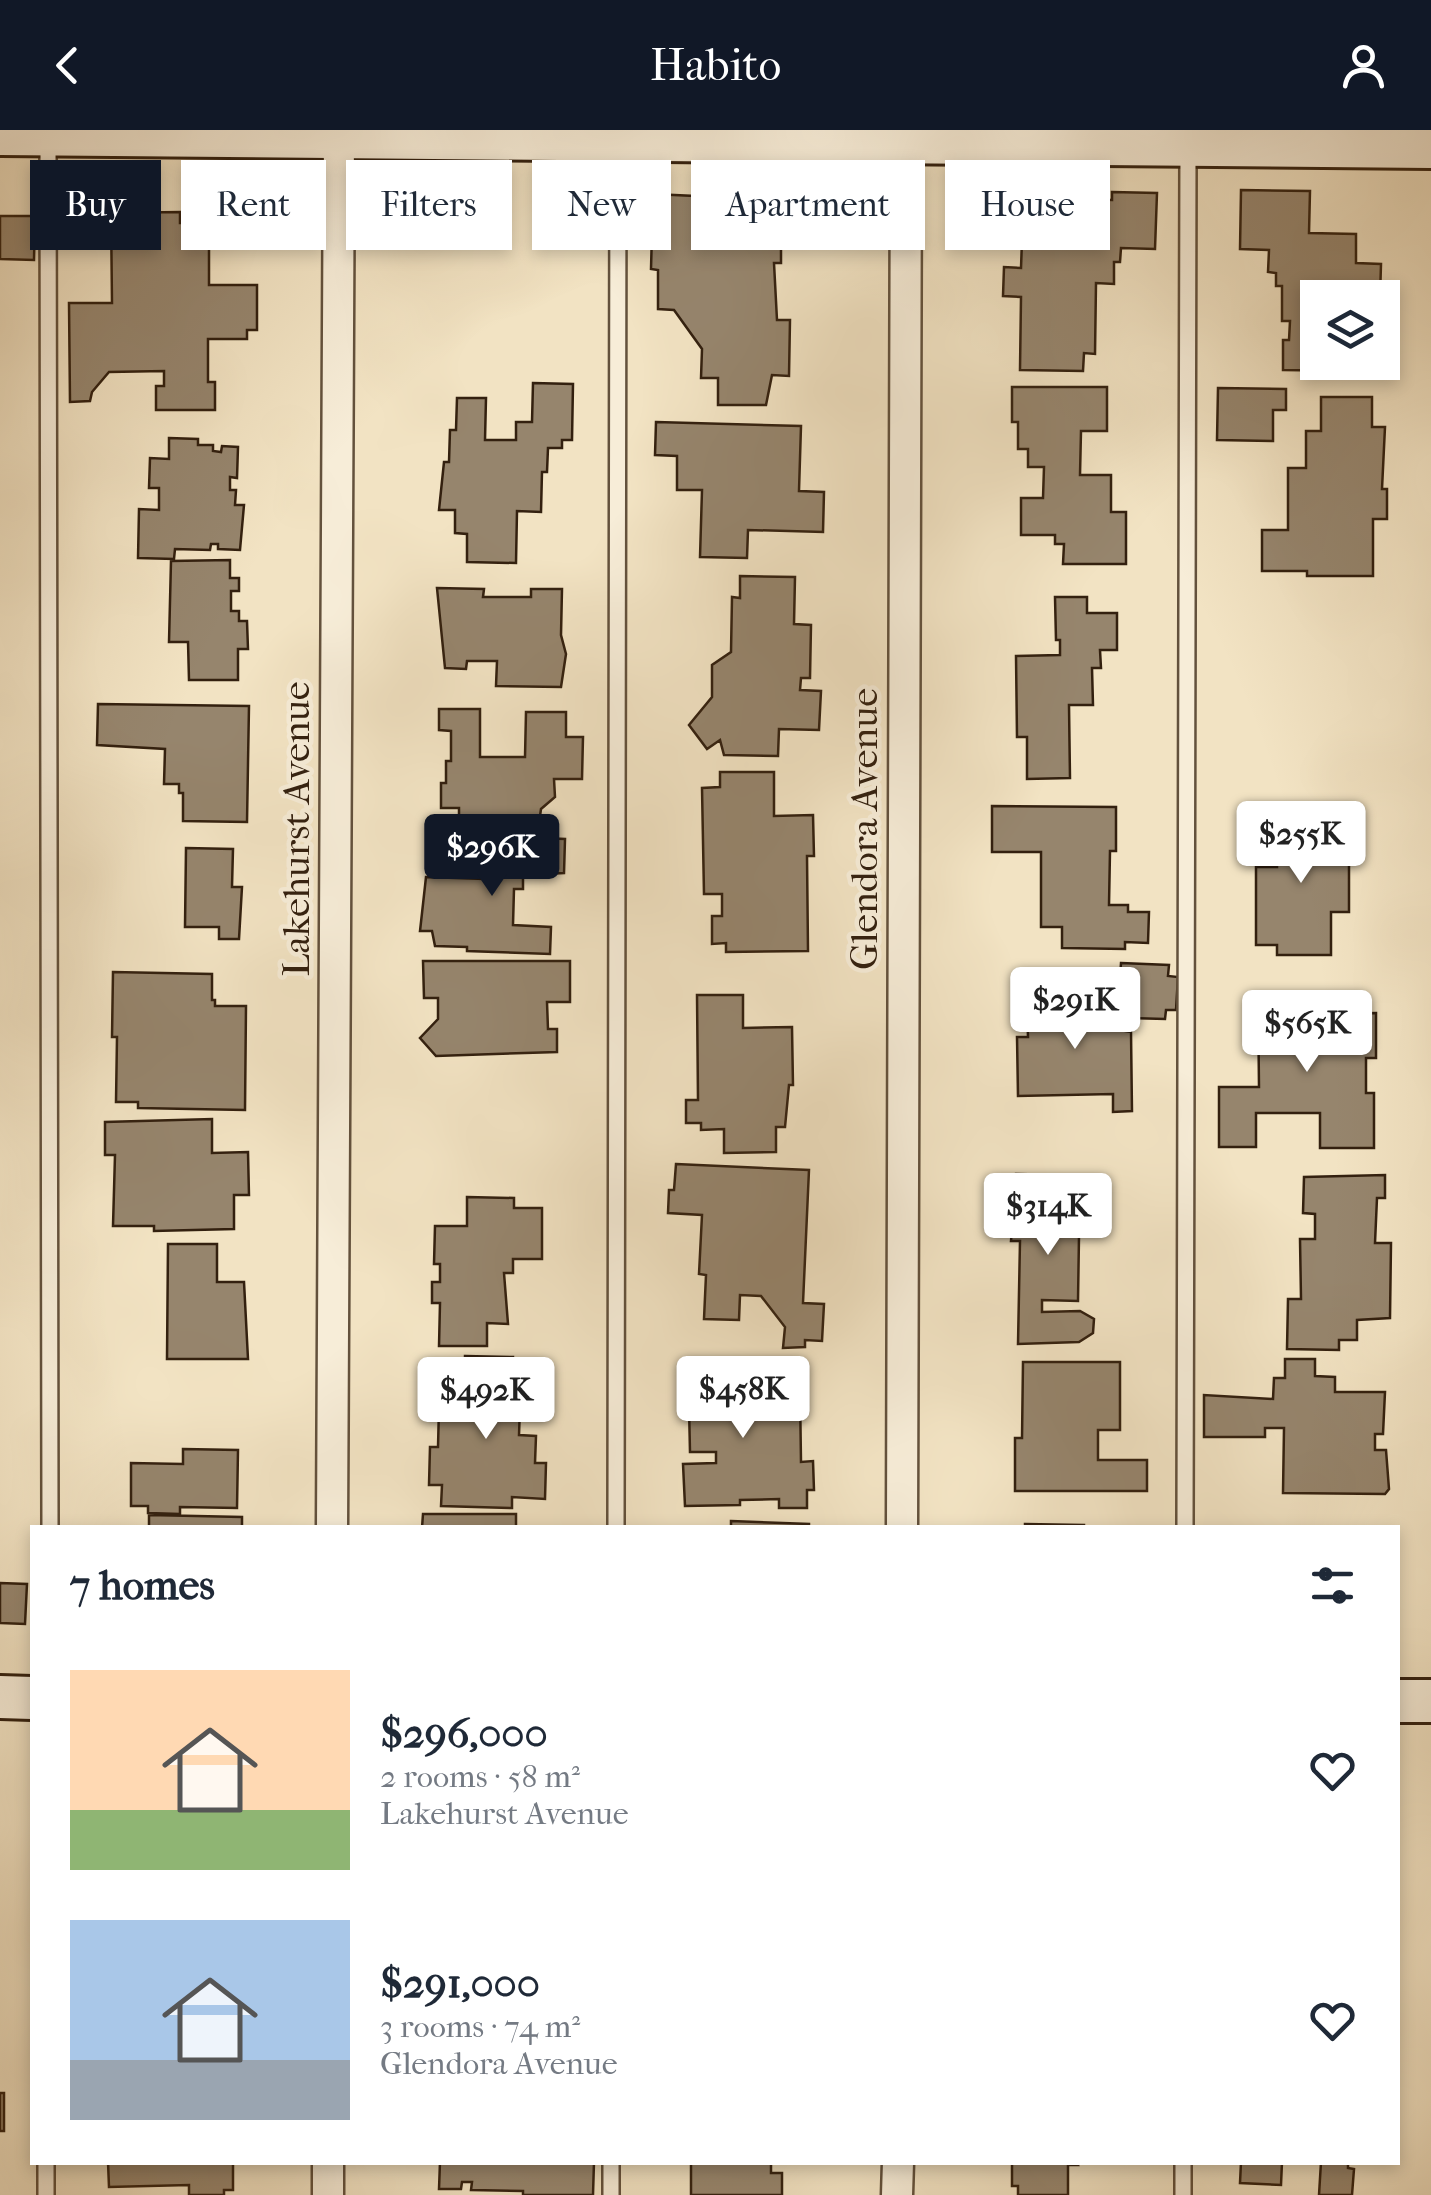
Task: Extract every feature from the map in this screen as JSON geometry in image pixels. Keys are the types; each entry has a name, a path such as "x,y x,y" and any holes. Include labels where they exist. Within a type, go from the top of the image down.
{"street":[{"path":"0,134 1188,136 1431,146"},
{"name":"Lakehurst Avenue","path":"332,1525 339,135"},
{"name":"Glendora Avenue","path":"902,1525 906,137"},
{"path":"0,1697 30,1698"},
{"path":"1400,1700 1431,1701"},
{"path":"328,2165 328,2195"},
{"path":"897,2195 898,2165"}],"lane":[{"path":"48,132 50,1525"},
{"path":"616,1525 618,136"},
{"path":"1185,1525 1188,136"},
{"path":"46,2165 46,2195"},
{"path":"611,2165 611,2195"},
{"path":"1183,2165 1183,2195"}],"building":[{"path":"1241,190 1310,191 1309,233 1356,234 1356,263 1381,264 1381,280 1300,280 1300,370 1283,370 1283,340 1289,340 1290,321 1282,321 1282,286 1276,286 1276,273 1268,272 1269,250 1240,249"},
{"path":"1112,192 1157,193 1155,249 1121,248 1120,262 1114,262 1114,284 1096,283 1095,354 1084,353 1083,371 1020,370 1021,297 1003,296 1004,267 1021,268 1022,250 1110,250"},
{"path":"671,195 691,196 691,250 781,250 781,263 774,263 777,320 790,320 789,376 772,375 766,405 718,405 718,378 701,378 702,349 674,310 658,309 658,270 651,269 652,250 671,250"},
{"path":"161,212 180,212 181,250 209,250 209,285 257,285 257,330 247,330 247,339 208,339 208,382 215,382 215,410 156,410 156,386 164,386 164,371 109,372 92,392 90,401 70,402 69,303 112,303 111,250 161,250"},
{"path":"0,216 30,216 30,250 34,250 34,260 0,259"},
{"path":"533,383 573,384 572,440 562,440 562,448 548,448 547,472 542,472 541,512 517,511 516,563 467,562 467,534 455,533 455,510 439,510 444,462 449,462 450,430 456,430 457,398 486,398 485,440 516,440 516,422 532,422"},
{"path":"1012,387 1107,387 1107,431 1081,431 1080,475 1111,475 1111,512 1126,512 1126,564 1063,564 1064,544 1055,544 1055,535 1021,535 1021,498 1043,498 1044,467 1028,467 1028,449 1018,449 1018,422 1012,422"},
{"path":"1218,388 1286,389 1286,410 1273,410 1273,441 1217,440"},
{"path":"1321,397 1372,397 1372,427 1385,427 1382,489 1387,489 1387,519 1373,519 1373,576 1262,571 1262,530 1288,530 1288,468 1306,468 1306,431 1321,431"},
{"path":"656,422 801,426 799,491 824,492 823,532 748,530 747,558 700,557 702,490 677,490 677,456 655,455"},
{"path":"169,438 198,439 198,445 213,445 213,451 221,452 222,446 238,447 237,478 230,477 230,490 236,490 235,505 244,505 240,550 218,549 218,544 211,544 210,550 175,549 174,559 138,558 139,509 159,510 159,488 149,488 150,458 169,459"},
{"path":"230,560 230,578 239,578 239,591 231,591 231,611 239,611 239,621 247,621 248,649 238,649 238,680 189,680 188,642 169,642 171,561"},
{"path":"740,576 795,577 794,624 811,625 810,678 801,678 800,690 821,691 819,730 779,729 778,756 724,755 720,740 707,749 689,725 712,697 712,665 731,652 732,597 740,598"},
{"path":"437,588 484,589 483,597 531,597 531,589 562,589 561,635 566,654 561,687 496,686 497,661 467,661 466,669 445,668"},
{"path":"1055,597 1087,597 1087,613 1117,613 1117,650 1100,650 1101,668 1092,668 1093,705 1069,705 1070,778 1027,779 1027,737 1017,737 1016,656 1060,655"},
{"path":"98,704 249,706 247,822 183,821 183,793 179,793 179,784 164,784 165,749 97,745"},
{"path":"439,709 480,709 480,757 525,757 526,712 566,712 566,737 583,737 582,779 554,779 555,797 541,809 538,830 499,830 499,821 459,820 459,808 441,808 441,783 446,783 446,761 451,761 451,731 439,730"},
{"path":"720,772 774,772 774,816 813,815 814,856 807,856 808,951 726,952 726,943 712,944 712,916 722,916 722,894 704,894 702,788 720,787"},
{"path":"992,806 1116,807 1116,851 1110,851 1109,905 1128,905 1128,912 1149,912 1148,943 1125,942 1125,949 1062,948 1062,927 1041,927 1041,852 992,852"},
{"path":"1247,825 1349,825 1349,912 1331,912 1331,955 1277,955 1277,945 1256,945 1256,867 1277,867 1277,851 1247,851"},
{"path":"485,836 565,839 564,873 523,875 523,889 514,889 513,925 551,927 550,954 435,946 432,931 420,931 426,877 484,879"},
{"path":"186,848 233,849 232,887 242,887 239,939 219,939 219,927 185,927"},
{"path":"423,961 570,961 570,1002 547,1002 548,1029 557,1029 557,1052 436,1056 420,1038 438,1019 438,998 424,998"},
{"path":"1121,963 1169,965 1168,976 1178,977 1176,1010 1166,1010 1165,1019 1129,1018 1129,1014 1118,1013"},
{"path":"113,972 212,974 215,1006 246,1006 245,1110 138,1108 138,1102 116,1102"},
{"path":"697,995 743,995 743,1028 792,1027 793,1085 789,1085 785,1127 776,1127 776,1152 724,1153 724,1129 701,1130 701,1123 686,1123 686,1100 698,1100"},
{"path":"1108,996 1108,1028 1131,1032 1132,1111 1113,1112 1113,1094 1018,1096 1017,1037 1028,1037 1027,1005 1068,1001 1068,997"},
{"path":"1258,996 1314,996 1314,1014 1376,1013 1376,1058 1366,1058 1366,1093 1374,1093 1374,1148 1320,1148 1320,1113 1256,1113 1256,1147 1219,1147 1219,1087 1259,1087"},
{"path":"212,1119 212,1153 248,1152 249,1195 234,1195 234,1229 154,1231 154,1226 113,1226 115,1155 105,1155 105,1122"},
{"path":"676,1164 809,1170 803,1303 824,1304 822,1341 805,1340 805,1347 783,1348 785,1327 761,1296 740,1295 739,1320 704,1319 706,1275 699,1274 702,1215 668,1213"},
{"path":"1016,1174 1064,1175 1064,1186 1088,1186 1088,1214 1070,1214 1070,1235 1079,1236 1078,1301 1042,1300 1042,1312 1080,1311 1094,1319 1093,1333 1079,1342 1018,1344 1020,1241 1011,1241"},
{"path":"1385,1175 1385,1198 1377,1198 1375,1243 1391,1243 1390,1318 1357,1320 1357,1340 1339,1340 1339,1350 1287,1349 1288,1299 1301,1299 1300,1239 1315,1239 1315,1214 1303,1213 1304,1177"},
{"path":"467,1197 514,1198 514,1208 542,1208 542,1259 513,1259 513,1273 504,1273 508,1324 487,1323 487,1346 439,1346 440,1303 432,1303 432,1282 440,1282 440,1264 434,1264 435,1226 467,1226"},
{"path":"168,1244 217,1244 217,1282 244,1282 248,1359 167,1359"},
{"path":"465,1356 513,1357 513,1378 521,1378 519,1435 536,1436 535,1463 546,1463 545,1499 512,1497 512,1508 441,1506 442,1485 429,1485 430,1447 438,1447 439,1407 464,1408"},
{"path":"1285,1359 1315,1359 1315,1376 1335,1377 1335,1392 1385,1392 1383,1434 1375,1434 1375,1450 1386,1450 1389,1489 1385,1494 1283,1493 1284,1428 1265,1428 1265,1437 1204,1437 1204,1395 1273,1399 1274,1378 1285,1378"},
{"path":"735,1361 736,1379 756,1378 756,1394 800,1393 801,1462 813,1461 814,1490 807,1490 807,1508 779,1508 779,1499 740,1500 740,1505 685,1506 683,1464 716,1463 716,1452 690,1452 688,1362"},
{"path":"1023,1362 1120,1362 1120,1430 1098,1430 1098,1460 1147,1460 1147,1491 1015,1491 1015,1438 1022,1438"},
{"path":"183,1449 238,1450 237,1508 180,1507 180,1514 148,1513 148,1506 131,1506 131,1463 183,1464"},
{"path":"423,1514 516,1514 516,1525 422,1525"},
{"path":"149,1515 242,1517 242,1525 149,1525"},
{"path":"731,1521 809,1524 809,1525 731,1525"},
{"path":"0,1583 27,1584 25,1624 0,1623"},
{"path":"0,2093 4,2093 4,2131 0,2131"},
{"path":"108,2165 233,2165 233,2190 224,2190 224,2195 189,2195 189,2185 109,2187"},
{"path":"440,2165 594,2165 593,2195 471,2190 472,2182 462,2182 461,2189 439,2189"},
{"path":"691,2165 771,2165 771,2173 782,2173 782,2195 691,2195"},
{"path":"1012,2165 1068,2165 1068,2195 1018,2195 1018,2186 1012,2186"},
{"path":"1241,2165 1282,2165 1281,2185 1240,2183"},
{"path":"1321,2165 1348,2165 1354,2169 1352,2195 1319,2195"}]}
